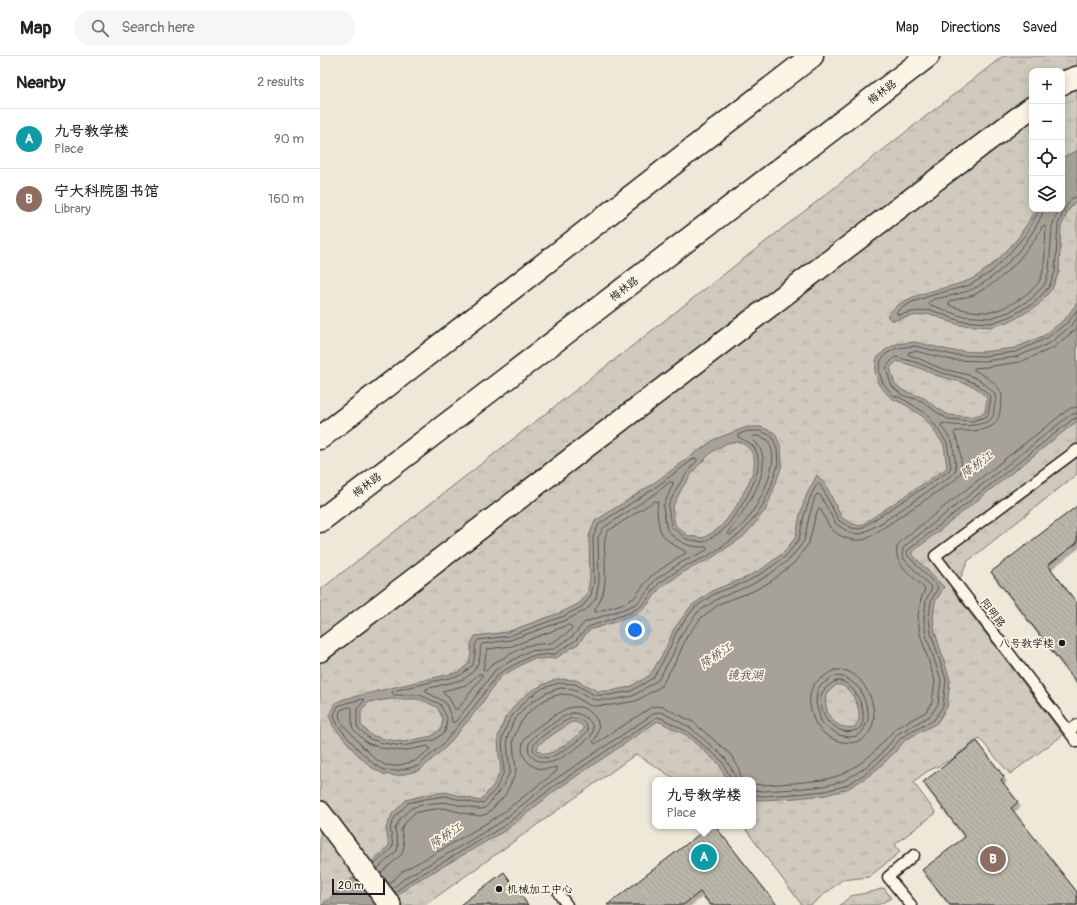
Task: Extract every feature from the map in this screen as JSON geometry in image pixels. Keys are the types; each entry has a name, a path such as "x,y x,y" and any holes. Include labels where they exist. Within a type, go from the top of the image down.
{"main road":[{"path":"320,438 812,56"},
{"name":"梅林路","path":"320,521 928,56"}],"street":[{"path":"1065,82 1077,77"},
{"path":"320,651 1029,109"},
{"path":"320,812 390,905"}],"lane":[{"name":"阳明路","path":"1077,450 935,556 1077,742"},
{"path":"1069,731 1077,725"},
{"path":"911,905 888,877 914,855"},
{"path":"559,894 567,905"}],"green space":[{"path":"1003,56 1077,56 1077,474 968,561 954,592 1063,735 1010,774 979,738 951,760 926,772 913,782 936,813 895,844 900,852 869,877 842,880 811,905 802,905 745,829 756,829 756,777 672,777 636,754 425,905 320,905 320,590"},
{"path":"884,888 891,898 878,905 840,905 851,896"}],"water":[{"path":"1077,151 1077,199 1068,211 1061,227 1059,272 1052,289 1037,306 1013,320 992,327 959,325 930,314 895,320 891,320 887,316 903,302 913,297 967,281 982,273 1019,237 1033,212 1065,212 1065,156"},
{"name":"镜我湖","path":"1077,303 1077,421 911,553 944,587 935,602 933,618 935,632 950,680 947,707 937,723 905,740 884,763 870,775 847,789 826,795 762,800 756,799 756,777 726,777 719,764 686,735 658,721 556,790 506,830 411,884 387,905 322,905 389,846 386,828 392,814 406,800 445,792 480,801 493,786 501,770 498,737 505,718 517,703 527,694 542,685 558,679 576,680 597,691 610,691 630,687 650,675 664,652 674,629 691,606 714,590 745,578 762,569 783,553 796,537 800,514 807,494 817,475 825,484 842,518 860,526 947,468 944,445 925,418 906,405 891,398 879,385 875,372 877,358 884,351 896,344 915,342 953,351 983,352 1015,348 1045,335 1065,319","holes":["897,361 917,367 938,376 975,387 987,398 985,413 971,417 949,415 924,398 904,391 895,384 890,368","836,685 846,688 853,695 859,710 859,720 855,727 841,726 836,723 828,713 826,707 826,694","573,722 578,723 584,729 568,743 548,754 537,750 538,746 542,742"]},
{"path":"747,427 761,427 775,433 781,448 782,465 766,509 743,537 710,559 685,571 660,588 643,610 631,617 589,630 578,644 556,658 532,659 500,677 480,706 447,746 420,770 397,776 383,774 371,767 356,753 333,726 329,715 335,703 344,699 459,672 469,663 471,644 475,636 507,632 562,612 580,603 587,594 590,580 589,536 595,521 651,485 715,439","holes":["740,442 749,448 754,458 754,465 748,485 730,515 717,529 703,538 688,536 675,525 672,508 682,488 695,469 712,452 727,443","392,699 420,699 437,707 443,719 441,729 432,736 403,742 371,735 361,725 361,710 369,702"]}],"building":[{"name":"八号教学楼","path":"1077,506 1077,543 1048,565 1077,603 1077,683 991,572"},
{"path":"977,741 1004,777 1001,780 1018,802 1011,808 1077,892 1077,905 950,905 922,870 965,837 923,782"},
{"path":"706,829 717,829 777,905 711,905 700,892 683,905 607,905"},
{"name":"机械加工中心","path":"504,872 528,905 460,905"}],"place":[{"name":"八号教学楼","path":"1062,643"},
{"name":"九号教学楼","path":"704,857"},
{"name":"宁大科院图书馆","path":"993,859"},
{"name":"机械加工中心","path":"499,889"}],"water label":[{"name":"降桥江","path":"977,465"},
{"name":"降桥江","path":"716,656"},
{"name":"降桥江","path":"446,836"}]}
